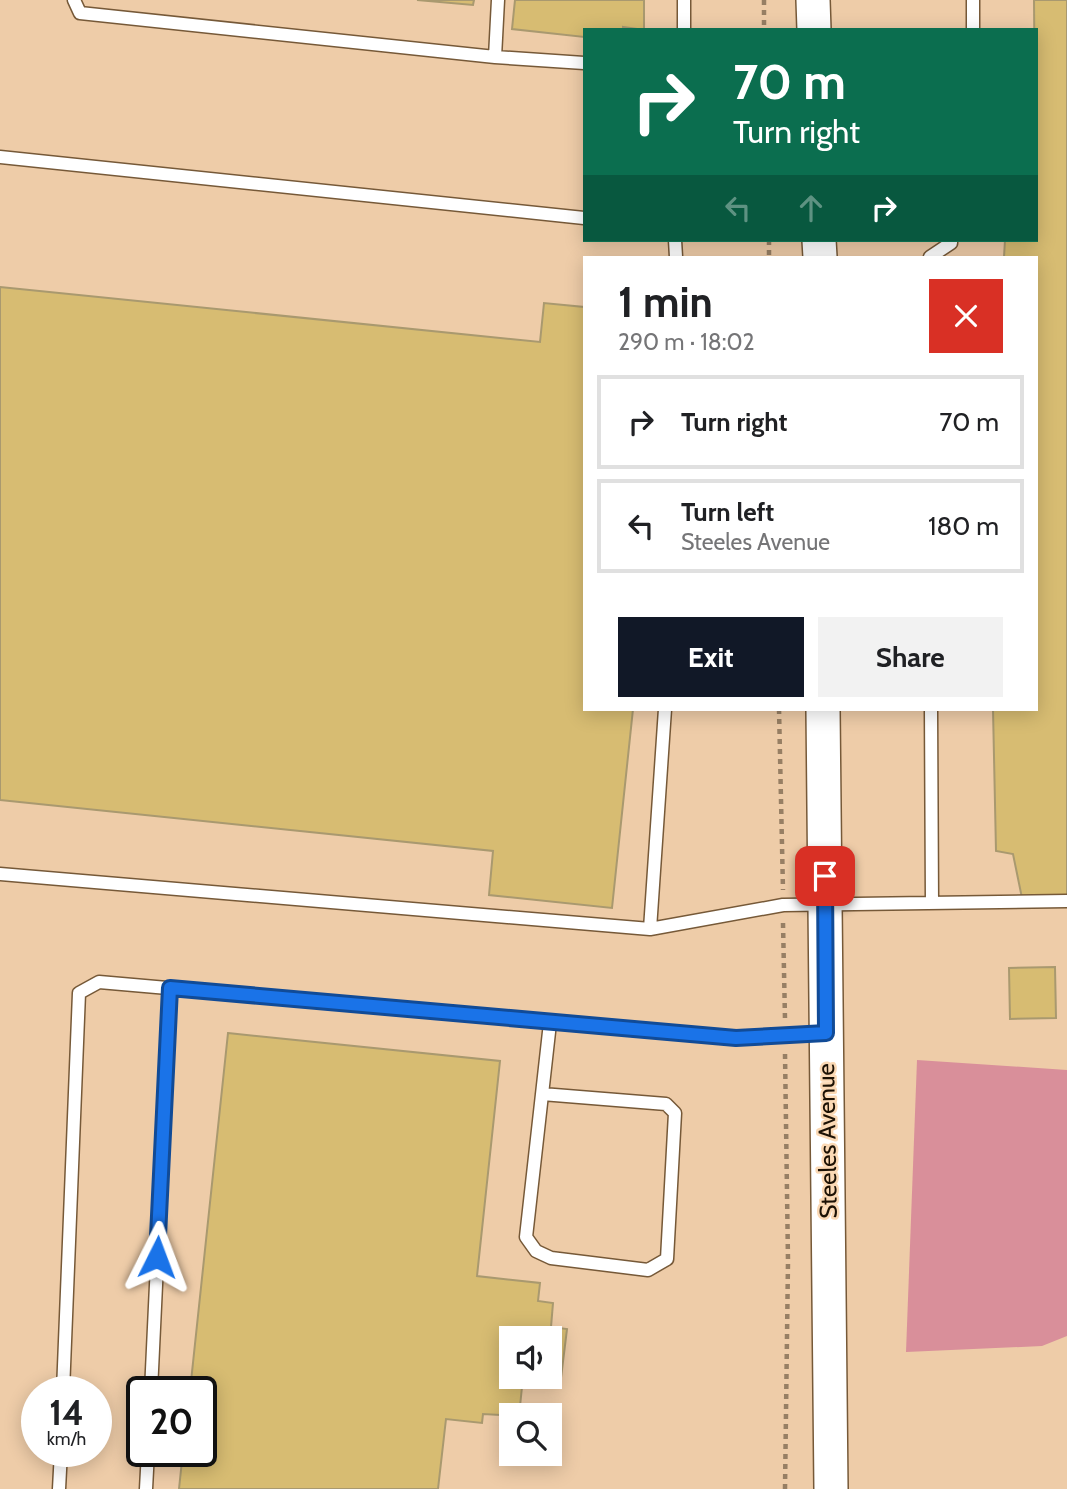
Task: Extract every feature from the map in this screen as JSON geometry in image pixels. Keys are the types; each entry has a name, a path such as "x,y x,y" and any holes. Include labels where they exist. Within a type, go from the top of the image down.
{"main road":[{"path":"813,0 814,28"},
{"name":"Steeles Avenue","path":"823,711 831,1489"}],"lane":[{"path":"74,0 80,13 495,57 583,63"},
{"path":"495,57 498,0"},
{"path":"684,0 684,28"},
{"path":"972,0 973,28"},
{"path":"0,158 583,218"},
{"path":"932,256 951,242"},
{"path":"650,929 665,711"},
{"path":"931,711 932,903"},
{"path":"0,874 650,929 783,905 1067,901"},
{"path":"64,1376 79,993 99,982 736,1038 826,1033"},
{"path":"151,1376 170,988"},
{"path":"542,1094 666,1104 675,1114 667,1259 662,1263 648,1270 551,1258 536,1251 526,1237 542,1094 550,1023"},
{"path":"59,1489 60,1467"},
{"path":"146,1489 147,1467"}],"path":[{"path":"764,0 764,28"},
{"path":"779,711 788,1261 785,1489"}],"shaded area":[{"path":"917,1060 1067,1070 1067,1336 1042,1346 906,1352"}],"building":[{"path":"417,0 474,0 473,5"},
{"path":"515,0 644,0 644,28 583,28 583,37 512,29"},
{"path":"1034,0 1067,0 1067,897 1022,898 1013,854 996,851 993,711 1038,711 1038,256 1004,256 1005,242 1038,242 1038,28 1034,28"},
{"path":"0,287 540,342 544,303 583,307 583,711 633,711 612,908 489,895 493,851 0,800"},
{"path":"1055,967 1056,1018 1010,1019 1009,968"},
{"path":"228,1033 500,1061 477,1276 540,1283 538,1301 553,1303 551,1326 499,1326 499,1389 522,1389 520,1403 499,1403 499,1415 483,1414 482,1423 446,1419 438,1489 179,1489 181,1467 217,1467 217,1376 192,1376"},
{"path":"562,1328 567,1329 562,1370"}],"route":[{"path":"157,1257 170,988 459,1016 736,1038 826,1033 825,876"}]}
